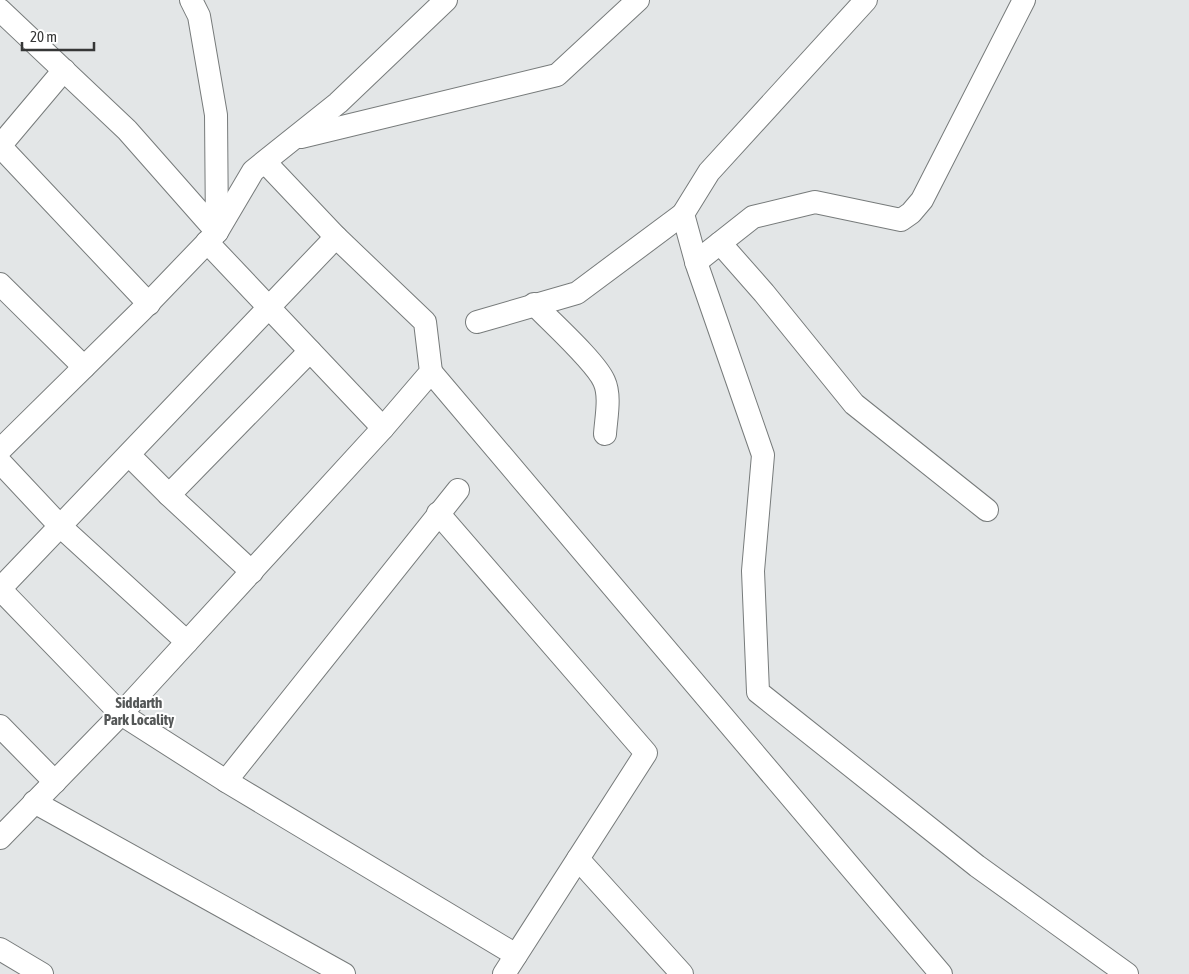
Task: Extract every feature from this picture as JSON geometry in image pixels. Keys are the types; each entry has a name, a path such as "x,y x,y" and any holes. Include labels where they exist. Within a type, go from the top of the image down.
{"street":[{"path":"191,0 199,16 216,115 212,237"},
{"path":"0,450 149,304 212,237 253,171 338,104 446,0"},
{"path":"294,138 557,75 638,0"},
{"path":"477,322 577,293 683,214 709,172 866,0"},
{"path":"696,262 753,217 815,202 901,220 910,213 922,200 1024,0"},
{"path":"0,10 127,130 269,308 383,428"},
{"path":"64,70 0,146 149,304"},
{"path":"265,162 336,237 425,322 430,372 941,974"},
{"path":"683,214 696,262 763,454 753,571 758,692 977,866 1127,974"},
{"path":"336,237 0,589 121,714 226,781 516,955"},
{"path":"720,243 764,293 854,404 987,510"},
{"path":"0,284 84,367"},
{"path":"534,304 596,368 604,381 607,395 605,434"},
{"path":"169,495 310,351"},
{"path":"0,838 121,714 383,428 430,372"},
{"path":"129,455 252,572"},
{"path":"0,462 60,526 187,642"},
{"path":"226,781 458,490"},
{"path":"438,513 646,753 504,974"},
{"path":"0,726 55,782"},
{"path":"34,802 344,974"},
{"path":"578,859 682,974"},
{"path":"0,949 42,974"}],"district":[{"name":"Siddarth Park Locality","path":"139,710"}]}
